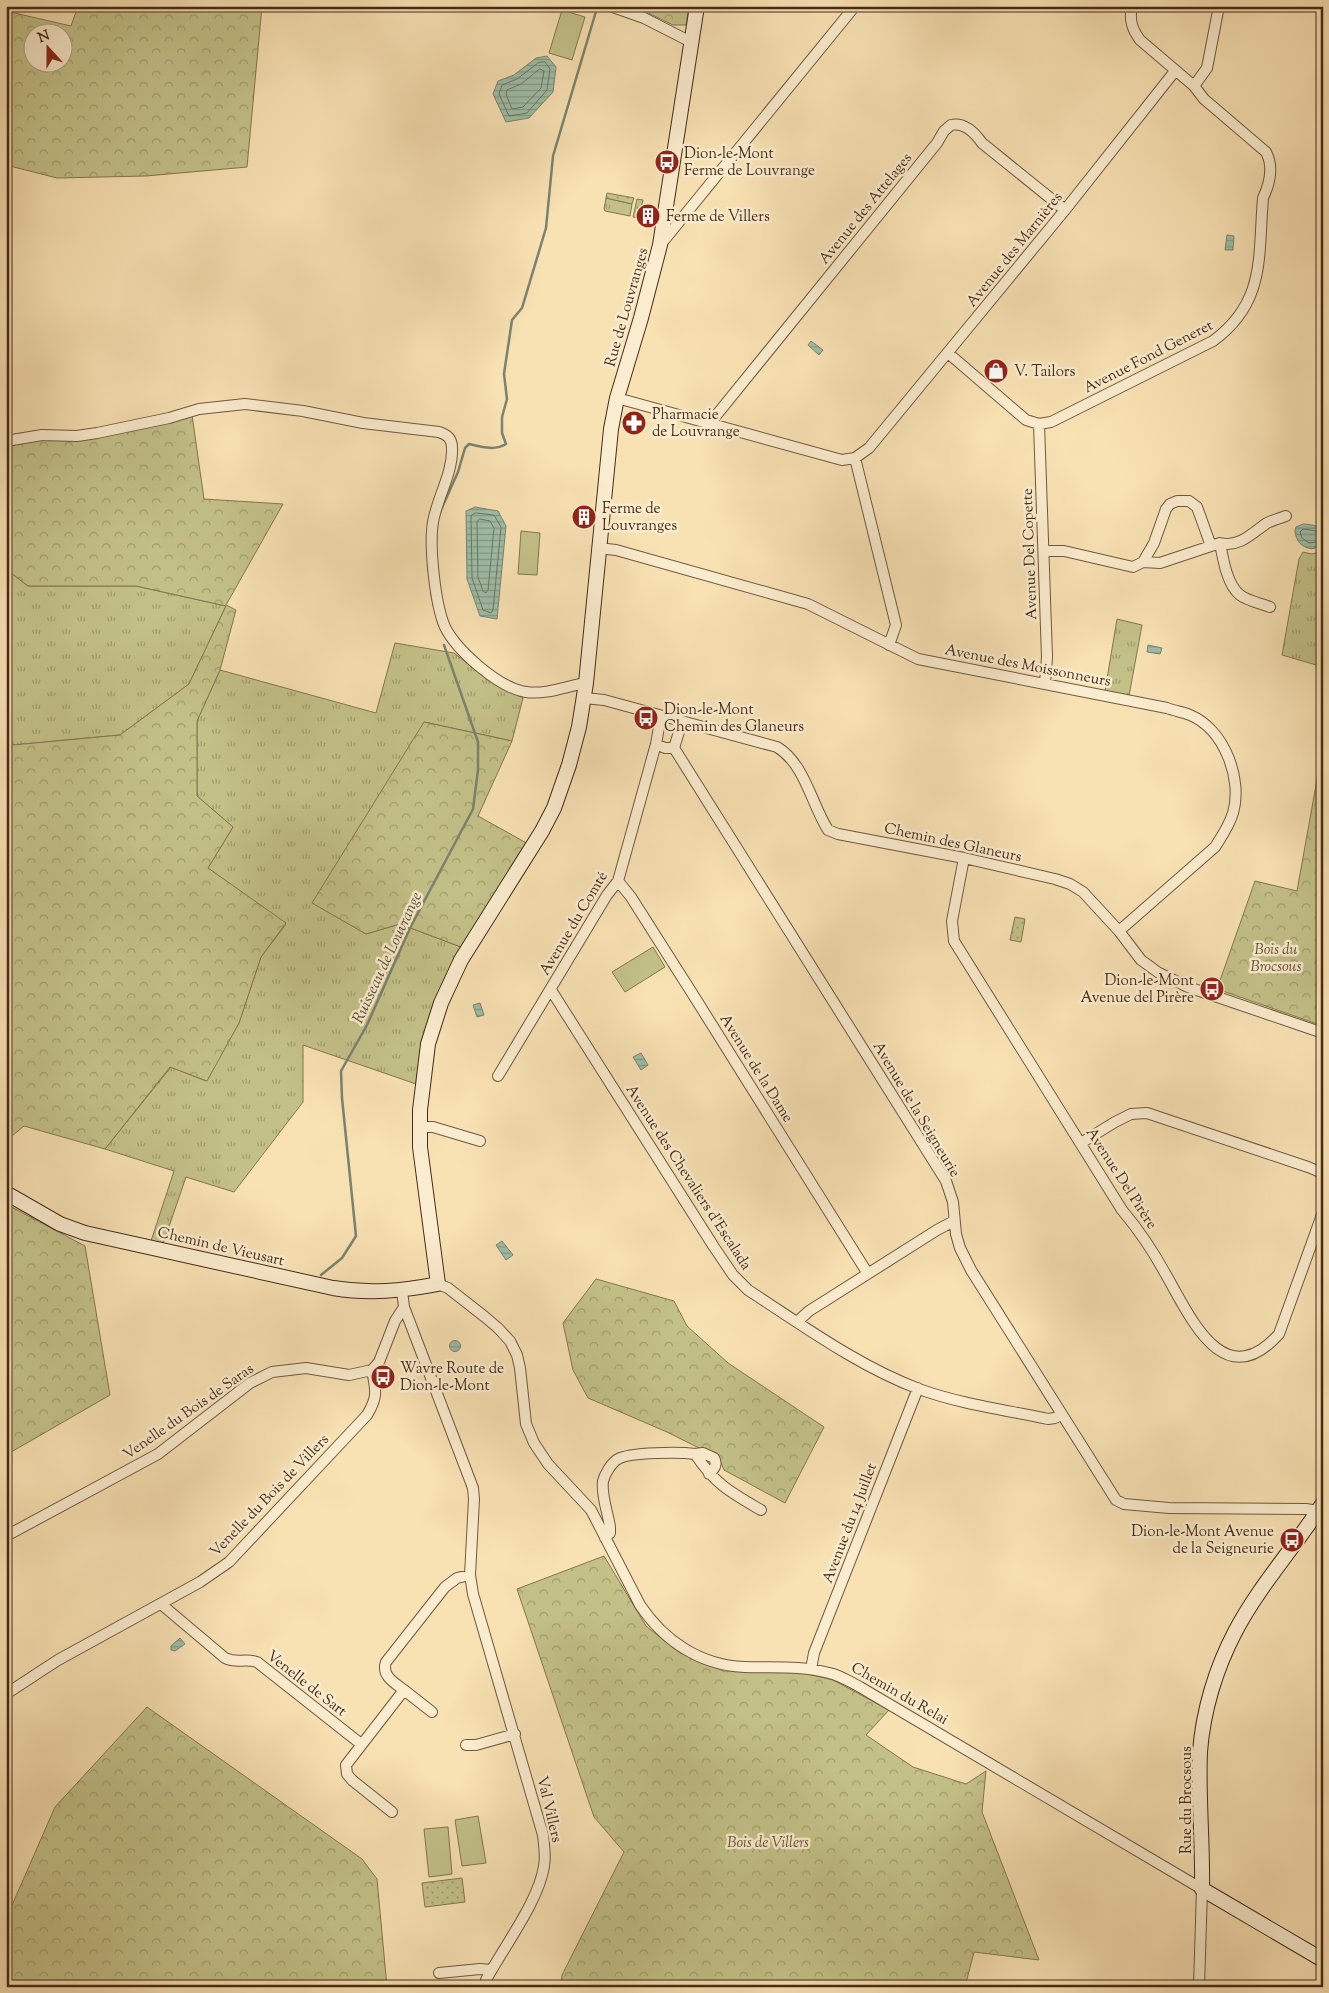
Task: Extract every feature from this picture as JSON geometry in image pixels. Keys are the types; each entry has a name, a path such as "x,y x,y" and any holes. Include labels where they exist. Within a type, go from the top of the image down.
{"street":[{"path":"610,6 644,18 691,42"},
{"path":"660,245 697,6"},
{"name":"Rue de Louvranges","path":"438,1284 420,1147 422,1086 428,1044 441,1003 461,960 525,860 554,808 569,765 579,726 586,683 608,454 617,398 642,318 660,245 855,6"},
{"path":"1132,6 1130,14 1133,31 1140,40 1194,86 1207,68 1218,6"},
{"name":"Avenue des Marnières","path":"855,458 869,448 948,354 1176,71"},
{"name":"Avenue Fond Generet","path":"1039,424 1050,422 1213,341 1234,323 1245,309 1252,294 1257,280 1263,198 1270,174 1270,161 1266,152 1204,100 1194,86"},
{"name":"Avenue des Attelages","path":"710,423 951,124 963,125 973,132 982,144 1065,210"},
{"path":"948,354 1026,420 1039,424"},
{"path":"617,398 842,460 855,458 896,625 889,644"},
{"path":"6,441 42,435 77,436 98,433 169,418 199,409 246,404 440,432 451,440 452,449 451,460 433,521 432,540 438,599 446,627 473,660 493,677 516,689 534,693 586,683"},
{"name":"Avenue Del Copette","path":"1039,424 1047,657 1045,683"},
{"path":"1143,562 1154,543 1166,509 1170,504 1179,500 1189,501 1198,508 1236,591 1245,598 1270,607"},
{"path":"1044,551 1064,551 1132,567 1143,562 1160,562 1215,545 1228,546 1247,539 1265,524 1286,516"},
{"name":"Avenue des Moissonneurs","path":"598,548 626,553 808,604 918,659 1167,708 1191,715 1204,723 1216,736 1226,752 1233,771 1236,792 1233,811 1226,831 1215,846 1119,932"},
{"name":"Chemin des Glaneurs","path":"584,698 604,700 770,745 788,754 828,830 838,834 964,858 1070,884 1083,892 1142,960 1173,981 1323,1033"},
{"name":"Avenue du Comté","path":"498,1076 606,895 618,881 656,744 661,716"},
{"path":"656,744 665,748 674,748 682,722"},
{"name":"Avenue de la Seigneurie","path":"674,748 946,1181 953,1202 954,1222 960,1248 971,1270 1116,1500 1124,1504 1169,1508 1306,1509 1320,1507"},
{"name":"Avenue Del Pirère","path":"964,858 952,921 954,941 1122,1210 1166,1273 1174,1292 1205,1339 1228,1355 1253,1355 1267,1348 1279,1334 1319,1236 1323,1212"},
{"name":"Avenue de la Dame","path":"618,881 631,897 868,1274"},
{"name":"Avenue des Chevaliers d'Escalada","path":"551,990 732,1275 748,1290 874,1368 918,1388 940,1396 1048,1419 1061,1415"},
{"path":"1081,1143 1131,1114 1147,1113 1308,1166 1320,1172 1323,1176"},
{"path":"420,1127 433,1127 480,1141"},
{"name":"Chemin de Vieusart","path":"6,1193 60,1224 85,1233 341,1289 366,1292 402,1291 438,1284"},
{"path":"798,1321 809,1311 937,1230 954,1222"},
{"name":"Chemin du Relai","path":"438,1284 448,1288 485,1317 510,1342 517,1355 526,1424 534,1444 548,1464 591,1510 649,1619 680,1647 706,1661 724,1665 811,1669 829,1673 860,1687 1323,1960"},
{"name":"Val Villers","path":"402,1291 404,1308 470,1476 474,1500 470,1575 543,1835 544,1865 535,1895 491,1970 485,1987"},
{"path":"372,1370 379,1362 395,1321 404,1308"},
{"name":"Venelle du Bois de Saras","path":"6,1536 158,1454 250,1383 272,1372 306,1368 349,1375 372,1370"},
{"name":"Venelle du Bois de Villers","path":"7,1696 58,1660 200,1582 229,1562 367,1415 375,1401 375,1383 372,1370"},
{"name":"Avenue du 14 Juillet","path":"811,1669 814,1653 918,1388"},
{"path":"605,1538 610,1533 610,1527 603,1488 604,1479 617,1459 631,1455 703,1454 714,1458 716,1462 709,1474 733,1494 761,1510"},
{"name":"Rue du Brocsous","path":"1202,1889 1200,1750 1206,1715 1218,1670 1235,1632 1250,1607 1320,1507"},
{"path":"432,1712 385,1674 384,1668 386,1662 445,1587 456,1578 470,1575"},
{"name":"Venelle de Sart","path":"161,1604 225,1658 234,1662 247,1659 257,1662 361,1744"},
{"path":"392,1812 346,1774 346,1765 404,1690"},
{"path":"466,1745 476,1745 514,1734"},
{"path":"1199,1987 1202,1889"},
{"path":"439,1973 480,1969 491,1970"}],"green space":[{"path":"78,6 262,6 247,167 146,176 57,178 6,165 6,11 54,22 22,22 22,72 72,72 72,23"},
{"path":"634,6 689,6 686,25 673,25"},
{"path":"562,10 585,17 572,60 549,53"},
{"path":"607,193 634,198 632,204 606,198"},
{"path":"606,198 632,204 630,216 605,211"},
{"path":"637,199 643,200 639,218 633,217"},
{"path":"192,415 204,499 283,504 226,605 236,610 220,670 197,721 197,796 233,827 208,868 286,923 261,957 239,1023 207,1081 170,1067 105,1149 24,1126 6,1141 6,721 13,745 120,735 189,684 226,606 136,586 28,586 6,569 6,444"},
{"path":"521,531 540,533 537,575 518,574"},
{"path":"1323,551 1323,667 1282,655 1299,559 1303,552 1312,554"},
{"path":"6,569 28,586 136,586 226,606 189,684 120,735 13,745 6,721"},
{"path":"1117,619 1142,625 1129,696 1105,691"},
{"path":"395,643 454,653 491,682 523,698 512,741 424,722 366,934 400,924 461,947 421,1045 416,1084 303,1045 303,1102 234,1192 186,1177 163,1244 151,1241 174,1171 105,1149 171,1067 206,1081 239,1023 261,957 286,924 208,868 233,827 197,796 197,721 220,670 376,713"},
{"path":"424,722 512,741 478,816 530,845 461,947 400,924 366,934 312,903"},
{"name":"Bois du Brocsous","path":"1323,746 1323,1026 1217,989 1255,881 1297,891"},
{"path":"1015,917 1025,919 1021,942 1010,940"},
{"path":"653,947 665,967 625,992 612,972"},
{"path":"6,1204 85,1246 110,1395 6,1455"},
{"path":"596,1279 674,1301 687,1326 728,1363 824,1427 785,1503 724,1470 719,1458 667,1432 588,1398 573,1370 563,1323"},
{"name":"Bois de Villers","path":"604,1556 646,1626 680,1653 723,1671 799,1672 833,1680 889,1710 866,1735 913,1767 966,1784 986,1771 982,1812 1039,1960 974,1952 965,1987 561,1987 562,1975 624,1852 594,1817 517,1589"},
{"path":"147,1707 362,1859 377,1879 387,1987 6,1987 6,1919 55,1807"},
{"path":"478,1816 486,1863 462,1866 455,1820"},
{"path":"448,1827 452,1874 429,1877 424,1829"},
{"path":"462,1878 465,1902 425,1907 422,1883"}],"water":[{"path":"547,56 556,67 553,92 529,118 506,122 493,94 498,81 514,75 536,58"},
{"path":"1227,235 1234,236 1233,250 1225,250"},
{"path":"811,341 823,350 819,355 808,345"},
{"path":"475,507 498,511 506,526 497,619 480,616 467,579 466,511"},
{"path":"1303,524 1314,525 1320,528 1323,535 1322,545 1312,549 1300,543 1295,531 1296,527"},
{"path":"1148,645 1162,648 1160,654 1147,652"},
{"path":"480,1003 484,1015 477,1017 473,1005"},
{"path":"641,1053 648,1065 641,1070 633,1057"},
{"path":"502,1241 513,1255 506,1260 496,1245"},
{"path":"455,1340 461,1346 455,1352 449,1346"},
{"path":"180,1638 185,1644 175,1651 171,1650 171,1646"}],"waterway":[{"name":"Ruisseau de Louvrange","path":"440,512 458,472 465,448 469,444 493,448 506,444 502,433 502,417 507,399 504,374 512,320 522,308 546,228 553,156 597,8"},
{"name":"Ruisseau de Louvrange","path":"428,566 429,572"},
{"name":"Ruisseau de Louvrange","path":"431,593 439,625"},
{"name":"Ruisseau de Louvrange","path":"321,1275 342,1258 356,1236 341,1071 367,1025 410,928 473,809 478,770 478,742 444,645"}],"place":[{"name":"Dion-le-Mont Ferme de Louvrange","path":"667,162"},
{"name":"Ferme de Villers","path":"648,216"},
{"name":"V. Tailors","path":"996,371"},
{"name":"Pharmacie de Louvrange","path":"634,423"},
{"name":"Ferme de Louvranges","path":"584,517"},
{"name":"Dion-le-Mont Chemin des Glaneurs","path":"646,718"},
{"name":"Dion-le-Mont Avenue del Pirère","path":"1212,989"},
{"name":"Wavre Route de Dion-le-Mont","path":"383,1377"},
{"name":"Dion-le-Mont Avenue de la Seigneurie","path":"1292,1540"}]}
